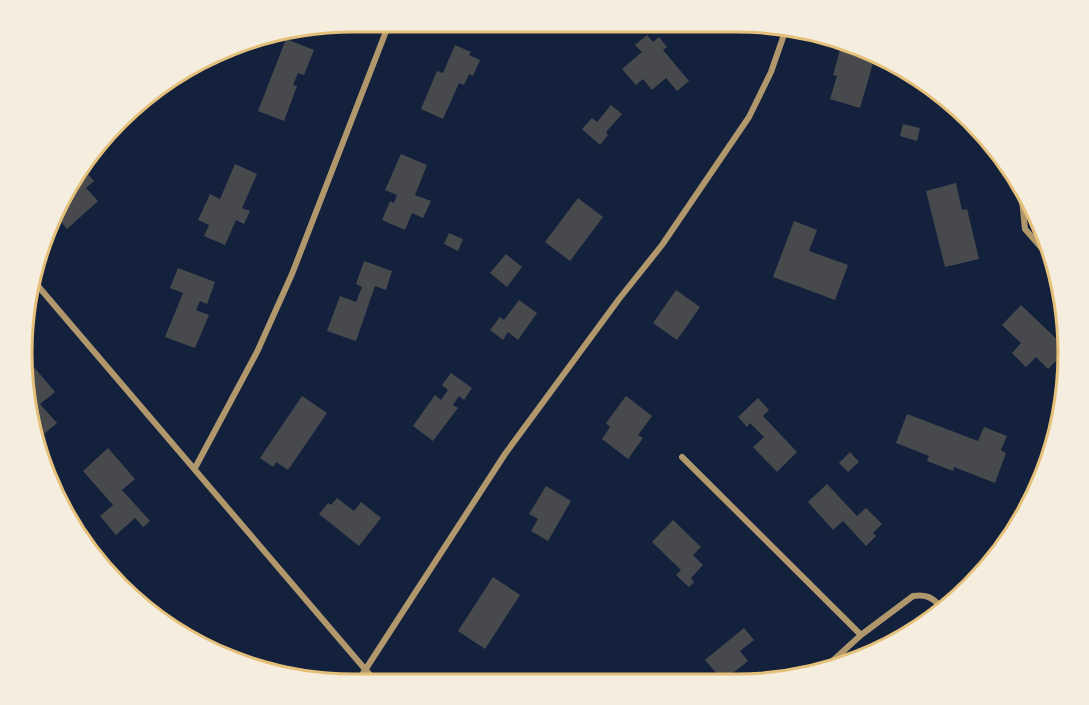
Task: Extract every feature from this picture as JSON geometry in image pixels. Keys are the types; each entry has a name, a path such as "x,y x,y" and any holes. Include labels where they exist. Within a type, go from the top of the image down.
{"street":[{"path":"195,468 257,351 292,274 386,32"},
{"path":"362,674 505,454 619,299 662,245 749,117 771,72 784,35"},
{"path":"1023,209 1025,229 1038,244"},
{"path":"39,287 371,674"},
{"path":"682,457 861,635"},
{"path":"837,657 861,635 913,596 930,597 937,603"}],"building":[{"path":"647,35 653,42 659,37 667,47 663,50 689,81 677,91 666,78 652,90 643,79 636,85 622,69 642,52 635,45"},
{"path":"286,39 314,50 304,75 298,73 293,85 297,86 284,121 258,111"},
{"path":"455,45 471,52 469,55 480,60 473,76 469,74 464,85 459,83 443,119 421,109 437,71 443,73"},
{"path":"840,49 873,63 860,108 830,99 837,76 833,75"},
{"path":"611,105 622,114 606,132 608,135 600,145 582,129 592,118 597,122"},
{"path":"903,124 920,128 917,141 900,136"},
{"path":"401,154 427,165 415,195 431,201 423,218 412,213 405,230 382,220 390,201 394,203 397,195 385,190"},
{"path":"235,164 257,174 242,208 250,211 244,224 236,220 225,245 204,236 209,225 198,220 210,194 220,199"},
{"path":"87,173 94,181 86,188 98,201 67,229 60,221"},
{"path":"956,183 962,210 967,209 979,259 945,267 926,191"},
{"path":"578,198 603,217 570,261 545,242"},
{"path":"794,221 817,230 809,251 848,265 835,300 773,277"},
{"path":"449,233 463,239 458,251 444,244"},
{"path":"506,254 522,267 507,287 490,273"},
{"path":"364,261 392,271 386,290 375,286 356,341 327,331 340,296 356,302 362,287 356,284"},
{"path":"178,268 215,282 207,304 200,301 196,310 209,315 195,348 165,337 183,293 170,288"},
{"path":"676,290 700,307 677,340 653,323"},
{"path":"519,300 537,313 518,340 508,332 503,340 490,330 500,317 504,320"},
{"path":"1021,305 1057,340 1058,359 1048,369 1036,357 1026,367 1012,353 1021,343 1002,325"},
{"path":"32,365 55,392 40,404 57,423 42,436 34,394"},
{"path":"451,373 472,388 464,400 459,396 453,405 458,408 433,441 413,426 435,395 441,400 448,390 442,385"},
{"path":"302,396 327,413 288,470 276,462 273,467 260,458"},
{"path":"626,396 652,416 638,435 643,438 628,459 602,439 610,427 606,423"},
{"path":"758,398 769,410 763,416 797,452 777,472 753,447 764,437 750,423 747,427 738,417"},
{"path":"907,414 978,441 984,427 1007,436 1001,450 1006,453 995,483 954,467 953,471 927,461 929,456 896,443"},
{"path":"108,448 135,479 122,490 150,521 143,527 135,518 116,535 100,516 113,505 83,471"},
{"path":"850,452 859,462 848,472 839,463"},
{"path":"827,484 857,516 866,508 882,524 873,533 876,536 866,546 843,521 833,530 808,502"},
{"path":"546,486 571,501 548,541 531,531 538,519 529,514"},
{"path":"337,498 354,511 361,502 381,518 359,546 319,514 328,503 331,505"},
{"path":"673,520 701,547 693,555 703,565 691,578 694,582 689,587 676,575 681,570 652,542"},
{"path":"493,577 520,595 485,649 458,631"},
{"path":"744,628 754,640 740,651 748,661 732,674 717,674 705,660"}]}
